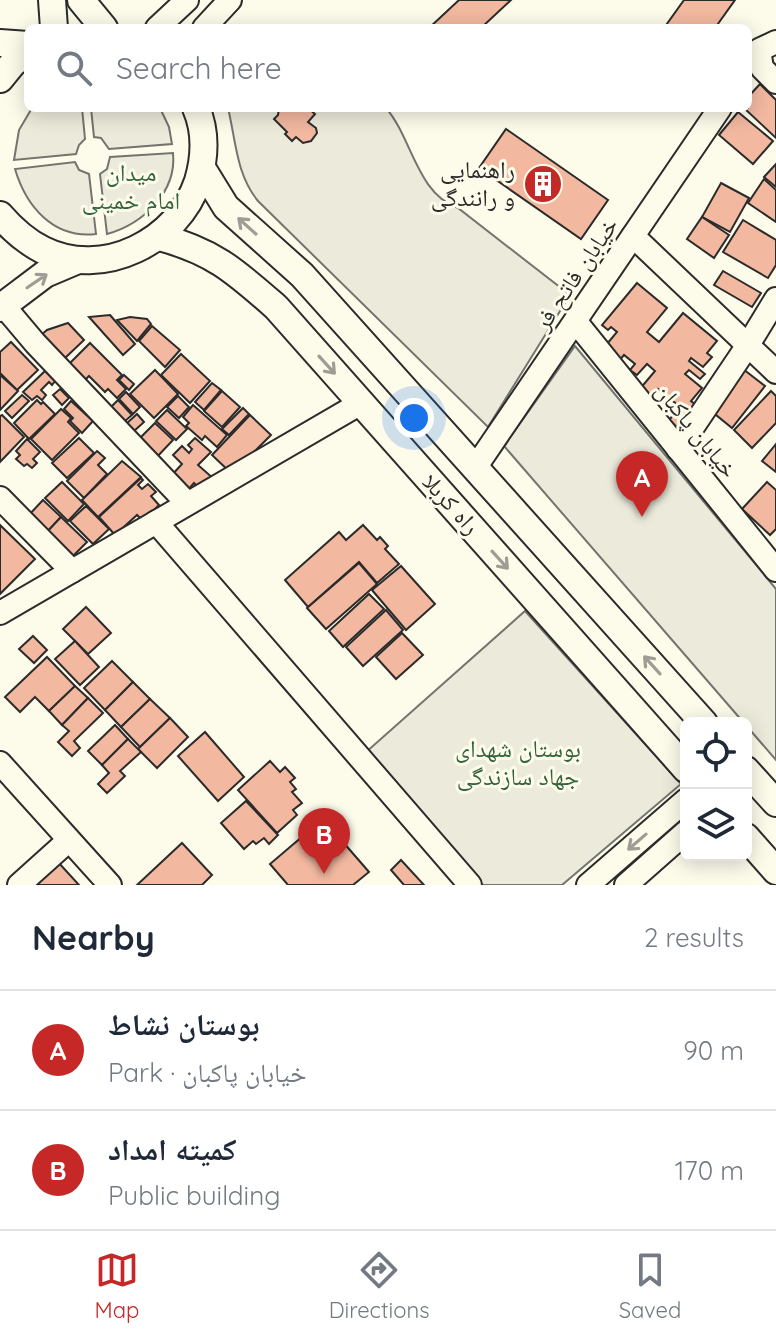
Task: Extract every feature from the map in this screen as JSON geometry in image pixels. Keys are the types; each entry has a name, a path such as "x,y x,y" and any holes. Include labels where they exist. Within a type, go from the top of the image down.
{"main road":[{"path":"52,0 54,24"},
{"path":"81,0 101,24"},
{"path":"0,43 24,45"},
{"path":"0,79 13,63 24,56"},
{"path":"2,307 45,274 78,260 131,253 159,237 179,218 193,194 202,168 204,147 198,112"},
{"name":"راه کربلا","path":"202,168 226,207 302,275 699,717"},
{"path":"0,215 16,233 45,251 78,260"},
{"name":"راه کربلا","path":"159,237 192,245 232,267 276,307 680,762"},
{"path":"752,777 776,803"},
{"path":"752,844 776,871"}],"street":[{"path":"161,24 187,0"},
{"path":"208,24 230,0"},
{"path":"776,24 761,53 762,68 776,82"},
{"name":"خیابان فاتح فر","path":"475,468 717,112"},
{"path":"633,236 776,372"},
{"path":"678,449 776,299"},
{"path":"2,307 187,503"},
{"name":"خیابان پاکبان","path":"576,322 678,449 768,543 776,570"},
{"path":"0,613 361,403"},
{"path":"0,498 72,571"},
{"path":"156,522 470,885"},
{"path":"0,763 110,885"},
{"path":"588,885 680,805"},
{"path":"626,885 680,837"},
{"path":"19,885 69,840"}],"green space":[{"name":"میدان امام خمینی","path":"30,112 82,112 85,139 76,154 14,160 19,130"},
{"name":"میدان امام خمینی","path":"91,112 162,112 172,144 109,149 101,138 94,137"},
{"path":"229,112 389,112 433,191 570,295 488,427 258,201 245,180"},
{"name":"میدان امام خمینی","path":"173,153 169,181 155,204 133,223 107,234 100,174 107,169 110,157"},
{"name":"میدان امام خمینی","path":"75,162 79,170 89,174 96,234 67,231 44,217 26,195 15,169"},
{"path":"575,346 776,589 776,760 752,732 752,717 739,717 504,446"},
{"name":"بوستان شهدای جهاد سازندگی","path":"525,611 680,785 562,885 483,885 365,753"}],"building":[{"path":"459,0 511,0 485,24 433,24"},
{"path":"684,0 735,0 718,24 667,24"},
{"path":"760,84 776,100 776,138 748,112 752,112 752,93"},
{"path":"278,112 313,112 315,114 308,122 317,133 311,141 303,143 296,137 292,141 274,119"},
{"path":"738,112 773,141 753,164 719,135"},
{"name":"راهنمایی و رانندگی","path":"506,129 608,200 581,239 479,168"},
{"path":"776,164 776,187 764,177"},
{"path":"764,179 776,190 776,222 748,203"},
{"path":"721,183 749,198 730,232 702,217"},
{"path":"702,217 729,235 714,258 687,239"},
{"path":"743,220 776,240 776,265 768,278 723,252"},
{"path":"723,271 761,293 752,307 714,285"},
{"path":"637,283 667,308 647,332 659,342 683,313 717,341 707,353 712,357 703,367 691,358 689,361 705,374 700,379 689,370 685,374 702,388 691,401 701,409 682,432 669,420 680,407 658,389 649,400 638,391 655,371 647,364 637,375 630,370 635,364 624,355 617,363 602,350 617,332 602,325"},
{"path":"110,315 135,344 123,355 89,317"},
{"path":"130,317 147,319 151,324 137,341 117,320"},
{"path":"68,323 84,340 64,359 41,335"},
{"path":"152,326 180,350 165,367 139,341"},
{"path":"11,342 38,370 17,390 0,373 0,352"},
{"path":"90,343 122,375 117,380 126,389 117,398 108,389 105,392 89,376 84,381 68,365"},
{"path":"181,354 210,381 190,403 161,375"},
{"path":"743,369 765,386 732,428 710,410"},
{"path":"155,370 178,394 154,418 130,394"},
{"path":"45,371 55,381 52,385 49,382 41,390 46,395 42,400 37,396 32,400 23,392"},
{"path":"0,375 18,391 0,410"},
{"path":"124,375 134,384 129,390 119,380"},
{"path":"212,383 221,390 204,410 195,402"},
{"path":"60,389 69,398 62,405 53,395"},
{"path":"222,391 240,407 222,427 204,411"},
{"path":"771,391 776,396 776,423 752,448 734,430"},
{"path":"126,392 140,407 133,414 119,399"},
{"path":"22,395 29,401 12,418 5,411"},
{"path":"178,396 189,407 179,418 167,407"},
{"path":"37,400 55,414 29,439 14,423"},
{"path":"118,400 132,415 124,422 110,408"},
{"path":"71,401 93,421 82,433 64,409"},
{"path":"193,405 227,435 217,447 205,436 202,440 186,426 189,423 183,417"},
{"path":"243,408 249,414 229,435 222,429"},
{"path":"61,409 71,418 68,422 79,433 52,460 31,439"},
{"path":"167,410 187,429 176,440 156,421"},
{"path":"137,414 144,422 133,432 126,424"},
{"path":"250,415 271,435 232,474 212,455"},
{"path":"0,416 24,437 0,462"},
{"path":"155,423 173,440 154,460 136,442"},
{"path":"79,438 94,453 67,478 52,463"},
{"path":"195,438 211,452 198,465 214,479 203,492 194,483 187,491 171,476 182,464 173,455 182,446 189,453 192,449 188,445"},
{"path":"27,439 40,452 33,459 37,463 32,468 16,459 20,455 16,451"},
{"path":"776,444 776,472 762,461"},
{"path":"97,451 105,458 98,465 107,474 84,498 67,481"},
{"path":"122,461 141,477 98,517 82,500"},
{"path":"141,478 143,480 138,485 142,489 148,484 156,492 151,496 159,505 143,521 137,515 115,535 99,517"},
{"path":"62,482 84,504 68,521 45,498"},
{"path":"767,482 776,490 776,529 770,535 742,509"},
{"path":"43,500 61,517 46,533 28,516"},
{"path":"86,506 109,529 93,544 70,521"},
{"path":"61,517 87,542 72,557 46,533"},
{"path":"0,525 35,559 0,594"},
{"path":"363,525 377,540 380,537 388,546 385,549 399,564 377,583 359,562 308,607 285,580 339,532 346,540"},
{"path":"359,563 377,584 326,629 307,608"},
{"path":"401,566 435,604 406,630 372,590"},
{"path":"369,594 384,609 343,647 329,631"},
{"path":"86,607 111,633 88,654 63,629"},
{"path":"386,610 403,630 363,666 346,647"},
{"path":"402,633 423,655 396,679 376,657"},
{"path":"33,636 47,650 34,663 19,649"},
{"path":"75,641 99,667 80,685 55,659"},
{"path":"47,657 75,686 49,711 35,697 20,712 5,697"},
{"path":"112,661 133,682 105,710 84,688"},
{"path":"133,682 150,699 121,727 105,710"},
{"path":"75,686 88,698 62,725 49,711"},
{"path":"88,698 103,713 74,741 80,748 72,756 58,742 69,731 62,725"},
{"path":"150,699 170,718 140,747 121,727"},
{"path":"170,718 188,737 157,768 138,749"},
{"path":"115,725 128,739 102,765 88,751"},
{"path":"205,732 244,777 218,801 178,756"},
{"path":"128,739 141,752 120,771 125,776 107,793 98,784 109,773 102,765"},
{"path":"270,761 280,772 285,767 295,778 290,782 296,789 292,792 302,803 293,810 297,815 277,833 238,790"},
{"path":"246,801 278,835 269,844 264,838 256,844 253,841 244,849 221,823"},
{"path":"323,819 369,872 353,885 288,885 270,864"},
{"path":"182,843 212,875 202,885 137,885"},
{"path":"401,860 424,885 404,885 391,870"},
{"path":"58,862 79,885 34,885"}],"place":[{"name":"راهنمایی و رانندگی","path":"543,184"},
{"name":"بوستان نشاط","path":"642,517"},
{"name":"کمیته امداد","path":"324,874"}]}
